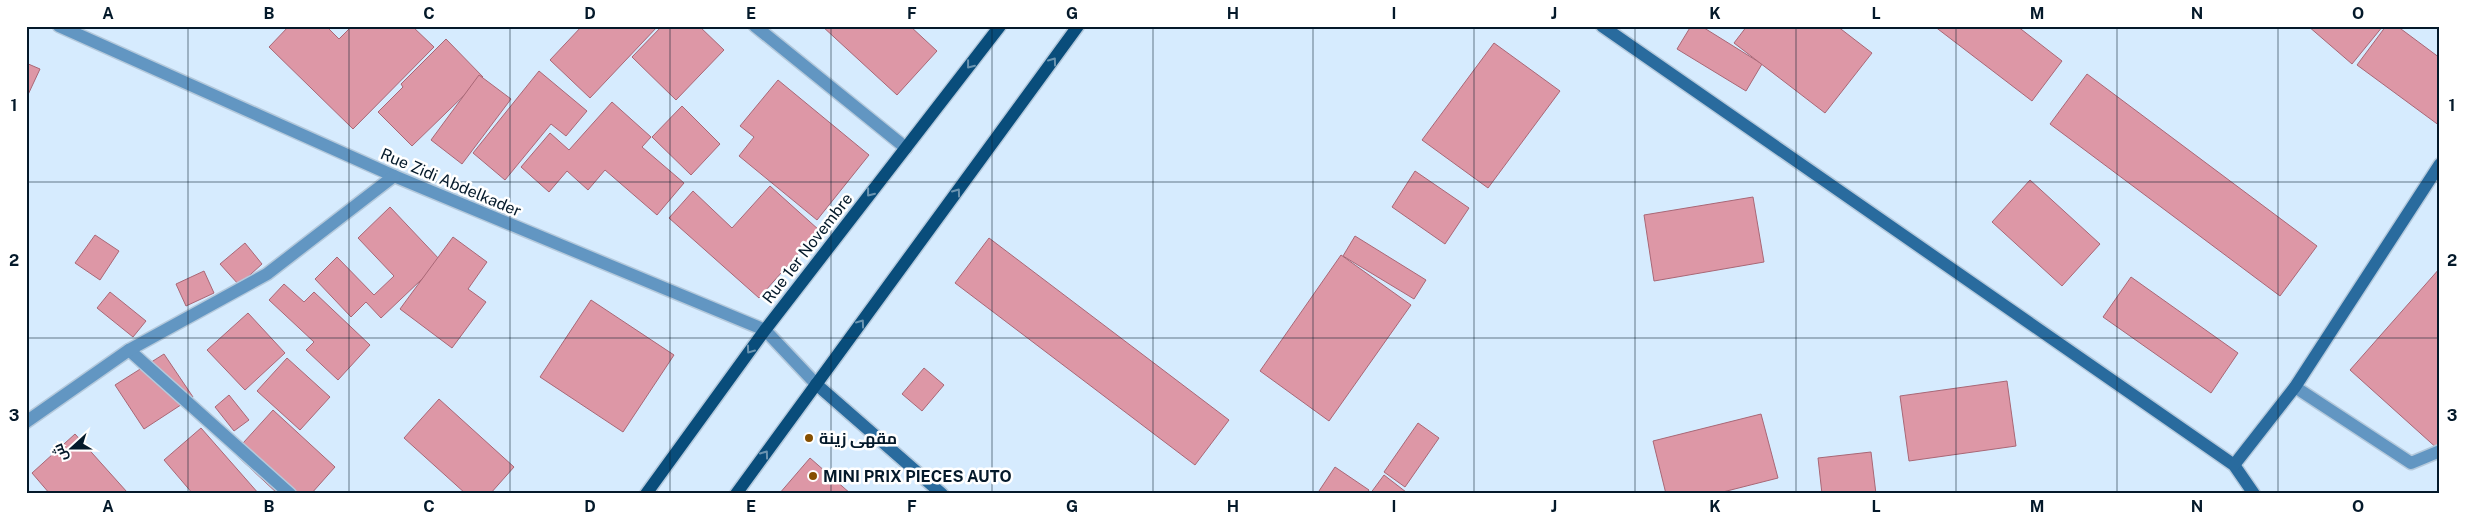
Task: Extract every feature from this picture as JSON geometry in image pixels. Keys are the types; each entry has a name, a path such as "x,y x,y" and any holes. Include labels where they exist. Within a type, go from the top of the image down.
{"main road":[{"name":"Rue 1er Novembre","path":"646,494 765,330 1000,26"},
{"path":"736,494 1078,26"},
{"path":"1602,26 2234,465 2254,494"},
{"path":"2234,465 2295,386 2440,164"},
{"path":"816,384 942,494"}],"street":[{"name":"Rue Zidi Abdelkader","path":"58,26 394,176 765,330 816,384"},
{"path":"755,26 906,148"},
{"path":"26,422 129,350 267,274 394,176"},
{"path":"129,350 290,494"},
{"path":"2295,386 2411,463 2440,451"}],"building":[{"path":"289,26 326,26 339,39 352,26 412,26 434,47 353,129 269,47"},
{"path":"582,26 658,26 590,98 550,60"},
{"path":"662,26 699,26 724,50 676,100 632,57"},
{"path":"822,26 910,26 937,51 897,95"},
{"path":"1691,26 1701,26 1762,64 1746,91 1677,49"},
{"path":"1747,26 1837,26 1872,53 1825,113 1734,43"},
{"path":"1934,26 2017,26 2062,61 2032,101"},
{"path":"2308,26 2383,26 2352,64"},
{"path":"2386,26 2397,26 2440,58 2440,126 2357,65"},
{"path":"446,39 483,77 412,146 378,112 403,87 401,84"},
{"path":"1494,43 1560,91 1488,188 1422,140"},
{"path":"26,63 40,69 26,99"},
{"path":"539,71 587,111 566,136 551,124 505,180 473,153"},
{"path":"2087,74 2317,246 2280,296 2050,124"},
{"path":"479,75 511,99 462,164 431,140"},
{"path":"778,80 869,155 817,220 739,156 754,137 740,126"},
{"path":"612,102 651,137 642,147 684,183 657,215 605,170 588,190 567,171 549,192 521,167 550,133 569,150"},
{"path":"682,106 720,144 691,175 652,137"},
{"path":"1415,171 1469,208 1445,244 1392,207"},
{"path":"2030,180 2100,244 2062,286 1992,222"},
{"path":"770,186 819,230 759,298 669,218 693,191 732,228"},
{"path":"1753,197 1764,262 1654,281 1644,215"},
{"path":"390,207 441,261 381,318 366,302 351,317 315,279 337,257 374,295 394,276 358,238"},
{"path":"95,235 119,251 100,280 75,263"},
{"path":"1355,236 1426,280 1414,299 1343,256"},
{"path":"453,237 487,262 468,289 486,302 452,348 400,309"},
{"path":"989,238 1229,420 1195,465 955,283"},
{"path":"245,243 262,264 239,285 220,264"},
{"path":"1341,255 1411,305 1329,421 1260,371"},
{"path":"2440,268 2440,451 2350,370"},
{"path":"204,271 214,293 186,306 176,284"},
{"path":"2131,277 2238,353 2211,393 2103,317"},
{"path":"284,284 304,302 314,292 370,345 338,380 306,350 314,342 269,300"},
{"path":"110,292 146,321 133,337 97,308"},
{"path":"591,300 674,355 623,432 540,377"},
{"path":"248,313 285,353 245,390 207,350"},
{"path":"164,354 193,397 144,429 115,385"},
{"path":"287,358 330,397 300,430 257,391"},
{"path":"924,368 944,385 922,411 902,394"},
{"path":"2007,381 2016,446 1909,461 1900,396"},
{"path":"229,395 249,420 234,431 215,407"},
{"path":"439,399 514,467 490,494 466,494 404,438"},
{"path":"273,410 335,467 311,494 278,494 234,453"},
{"path":"1761,414 1778,478 1715,494 1666,494 1653,441"},
{"path":"1418,423 1439,438 1405,487 1384,472"},
{"path":"201,428 259,494 193,494 164,460"},
{"path":"75,434 127,492 125,494 50,494 32,473"},
{"path":"1871,452 1876,494 1822,494 1818,458"},
{"name":"MINI PRIX PIECES AUTO","path":"810,458 851,494 779,494"},
{"path":"1335,467 1369,490 1366,494 1317,494"},
{"path":"1384,475 1406,492 1404,494 1370,494"}],"place":[{"name":"مقهى زينة","path":"809,438"},
{"name":"MINI PRIX PIECES AUTO","path":"813,476"}]}
